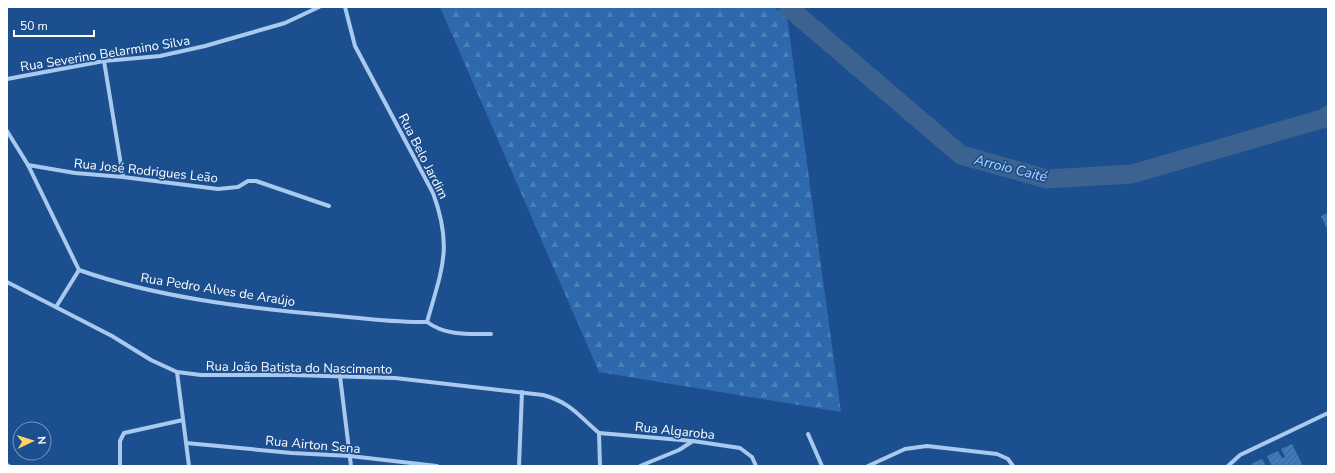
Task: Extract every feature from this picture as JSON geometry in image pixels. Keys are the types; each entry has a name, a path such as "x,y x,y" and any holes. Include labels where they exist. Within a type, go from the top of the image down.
{"street":[{"name":"Rua Severino Belarmino Silva","path":"7,79 104,61 160,56 205,46 285,23 319,7"},
{"name":"Rua Belo Jardim","path":"345,7 355,46 434,192 441,214 445,241 444,264 427,322"},
{"path":"104,61 124,177"},
{"path":"7,131 28,165 79,270 56,307"},
{"name":"Rua José Rodrigues Leão","path":"28,165 75,173 124,177 218,189 238,187 248,181 256,181 329,206"},
{"name":"Rua Pedro Alves de Araújo","path":"79,270 136,287 259,309 402,323 427,322"},
{"name":"Rua João Batista do Nascimento","path":"7,282 112,336 151,360 177,372 201,375 395,378 522,392 559,399 571,407 599,434"},
{"path":"427,322 443,331 457,334 491,334"},
{"path":"177,372 188,466"},
{"path":"340,376 351,466"},
{"path":"519,466 522,392"},
{"path":"1228,466 1240,455 1328,413"},
{"path":"120,466 120,441 124,433 183,420"},
{"path":"599,434 600,466"},
{"name":"Rua Algaroba","path":"599,434 693,441 740,448 747,453 756,466"},
{"path":"808,434 822,466"},
{"path":"640,466 679,450 693,441"},
{"name":"Rua Airton Sena","path":"186,443 350,456 437,466"},
{"path":"868,466 905,449 927,446 997,454 1008,459 1013,466"}],"green space":[{"path":"440,7 774,7 787,17 841,412 599,372"}],"building":[{"path":"1328,213 1328,231 1321,216"},
{"path":"1292,444 1303,466 1272,466 1267,456 1278,451 1282,458 1285,457 1281,449"},
{"path":"1262,459 1266,466 1252,466 1251,464"}],"waterway":[{"name":"Arroio Caité","path":"788,7 961,155 1047,179 1132,174 1325,118 1328,115"}]}
